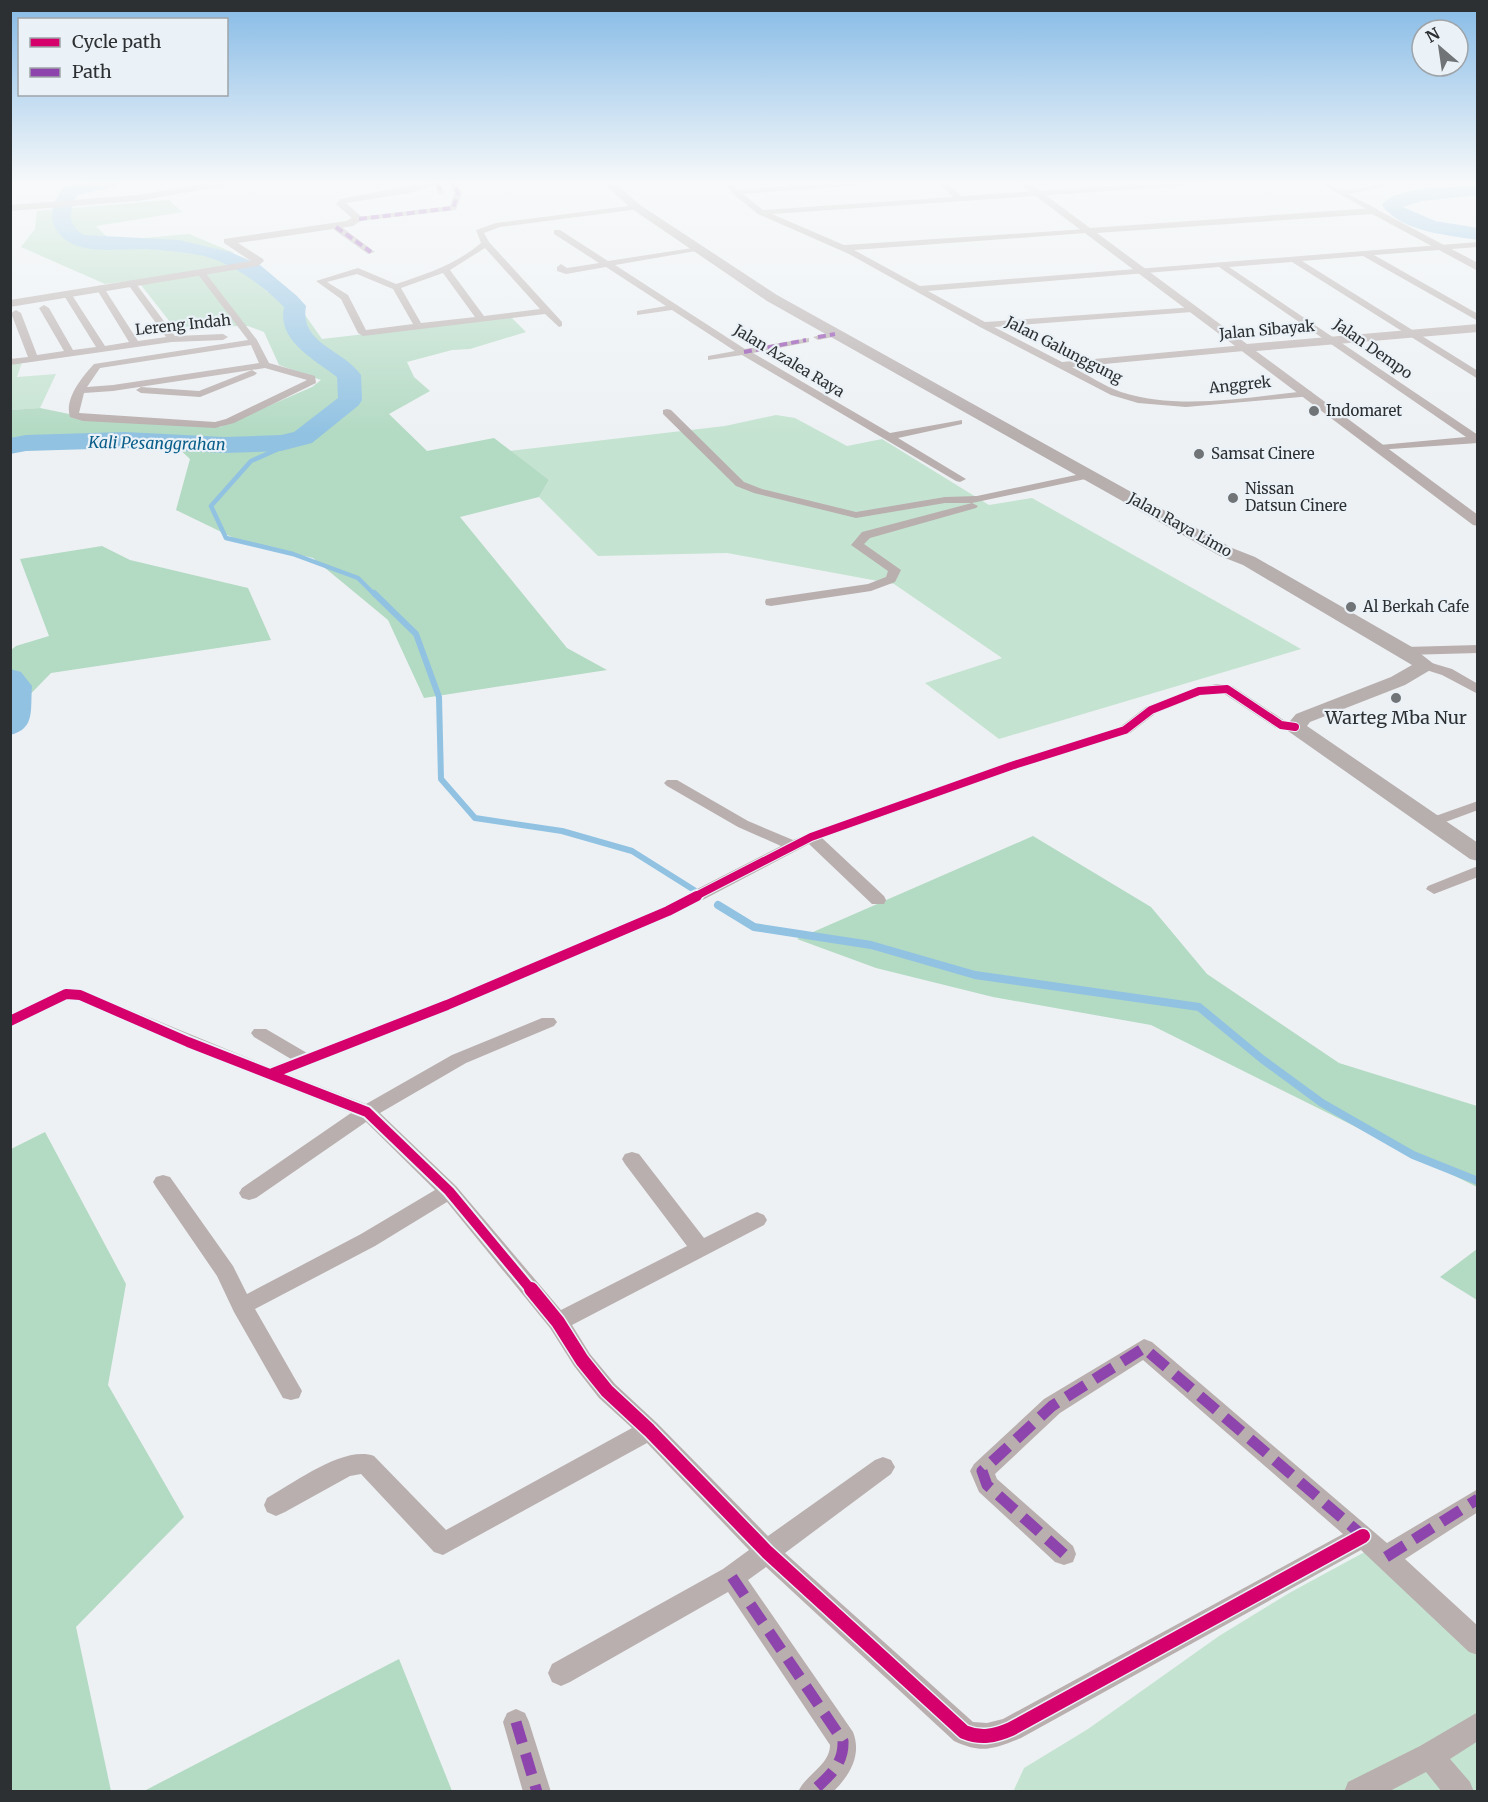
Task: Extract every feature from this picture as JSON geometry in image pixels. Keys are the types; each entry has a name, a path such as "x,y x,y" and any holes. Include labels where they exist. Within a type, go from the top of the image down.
{"main road":[{"name":"Jalan Raya Limo","path":"722,266 836,334 1243,548 1249,561"},
{"name":"Jalan Raya Limo","path":"743,266 1070,458 1090,475 1226,552 1249,561"},
{"path":"853,343 870,339"},
{"path":"1249,561 1405,651 1425,665 1398,681 1303,718 1294,727 1478,854"}],"street":[{"path":"34,358 14,316 67,294 242,266"},
{"path":"396,287 452,266"},
{"path":"506,266 559,324"},
{"name":"Jalan Azalea Raya","path":"607,266 744,352 960,479"},
{"name":"Jalan Galunggung","path":"878,266 983,326 1126,397 1174,405"},
{"path":"1135,266 1478,522"},
{"path":"920,288 1207,266"},
{"name":"Jalan Dempo","path":"1223,266 1477,439"},
{"path":"1305,266 1478,376"},
{"path":"1387,266 1478,318"},
{"path":"445,270 482,320"},
{"path":"419,327 396,287 358,271 320,281 345,297 361,333 419,327 482,320 547,311"},
{"name":"Lereng Indah","path":"201,273 251,337"},
{"path":"131,283 172,339"},
{"path":"100,288 136,345"},
{"path":"67,294 102,349"},
{"path":"640,313 673,307"},
{"path":"44,308 70,354"},
{"path":"983,326 1192,309"},
{"name":"Jalan Sibayak","path":"1059,365 1478,328"},
{"path":"818,337 836,334"},
{"path":"81,390 113,388 266,366 310,378 312,381 215,426 76,417 73,411 81,390 95,368 100,365 251,337 266,366"},
{"name":"Lereng Indah","path":"10,362 172,339 251,337"},
{"path":"711,358 806,340"},
{"path":"113,388 200,394 266,366"},
{"name":"Anggrek","path":"1174,405 1308,394"},
{"path":"667,412 740,484 758,491 856,515 945,500 977,499 1090,475"},
{"path":"888,437 958,422"},
{"path":"1380,448 1477,439"},
{"path":"771,602 871,587 891,579 895,570 856,544 859,540 866,535 977,504 977,499"},
{"path":"1405,651 1478,649"},
{"path":"1425,665 1447,672 1478,690"},
{"path":"273,1073 447,1005 668,911 811,837 1011,766 1125,730 1151,710 1198,691 1227,689 1281,725 1294,727"},
{"path":"672,783 743,824 792,845"},
{"path":"1432,822 1478,805"},
{"path":"811,837 878,900"},
{"path":"1434,889 1478,872"},
{"path":"10,1020 66,994 80,995 188,1042 273,1073 367,1112 449,1191 558,1322 582,1360 607,1391 649,1430 767,1552 972,1737 985,1738 1011,1729 1363,1536"},
{"path":"249,1193 367,1112 459,1059 548,1022"},
{"path":"260,1033 306,1060"},
{"path":"632,1159 700,1249"},
{"path":"163,1182 226,1272 242,1306 291,1391"},
{"path":"242,1306 368,1240 449,1191"},
{"path":"558,1322 757,1220"},
{"path":"1064,1554 987,1485 982,1472 1053,1406 1144,1348 1363,1536 1478,1643"},
{"path":"276,1505 346,1466 366,1463 443,1544 649,1430"},
{"path":"561,1673 732,1576 883,1467"},
{"path":"1386,1557 1478,1499"},
{"path":"732,1576 843,1741 845,1753 841,1764 812,1791"},
{"path":"516,1722 537,1791"},
{"path":"1358,1791 1430,1756 1478,1725"},
{"path":"1430,1756 1460,1791"}],"green space":[{"path":"64,266 244,266 267,292 288,291 322,339 511,317 526,332 470,349 452,350 407,362 414,377 430,391 389,414 427,451 494,438 549,480 539,497 460,517 567,648 607,670 424,698 388,620 313,558 240,541 176,510 190,459 174,444 129,435 11,439 10,410 40,408 79,416 220,427 312,387 321,380 279,365 264,332 248,326 174,327 137,280 105,284"},
{"path":"22,362 17,377 56,374 40,408 11,410 10,364"},
{"path":"776,415 795,418 847,446 882,439 989,505 1032,498 1301,649 999,739 925,683 1002,658 894,584 727,553 598,556 539,497 549,480 509,451 725,426"},
{"path":"102,546 130,560 248,588 271,640 51,673 11,714 11,650 16,646 49,636 20,559"},
{"path":"1033,836 1151,907 1207,974 1339,1063 1477,1106 1477,1187 1151,1025 993,997 876,968 797,939"},
{"path":"45,1132 126,1284 108,1385 184,1517 76,1627 111,1791 11,1791 11,1149"},
{"path":"1477,1249 1477,1300 1440,1277"},
{"path":"1372,1548 1477,1652 1477,1791 1013,1792 1024,1768 1088,1729 1219,1636 1291,1592"},
{"path":"399,1659 452,1791 144,1791"}],"waterway":[{"path":"10,446 26,443 125,440 224,445 281,443 303,438 350,400 349,375 299,336 293,316 295,306 246,266"},
{"path":"303,438 251,461 211,506 226,538 293,554 358,578 375,595"},
{"path":"374,593 416,634 439,697 441,779 475,818 562,831 632,851 694,890"},
{"name":"Kali Pesanggrahan","path":"10,679 16,686 12,724 10,725"},
{"path":"718,905 754,927 871,945 975,975 1199,1007 1262,1059 1322,1103 1413,1155 1478,1181"}],"marked path":[{"path":"818,337 835,334"},
{"path":"744,352 806,340"},
{"path":"1064,1554 987,1485 982,1471 1052,1406 1144,1348 1363,1536"},
{"path":"1386,1557 1478,1499"},
{"path":"732,1577 843,1741 842,1757 835,1770 812,1792"},
{"path":"516,1722 537,1792"}],"cycle path":[{"path":"273,1073 447,1005 668,911 811,837 1011,766 1125,730 1151,710 1199,691 1227,689 1281,725 1295,727"},
{"path":"10,1021 66,994 80,995 188,1042 367,1112 449,1191 558,1322 582,1360 607,1391 649,1430 767,1552 970,1735 987,1736 1011,1729 1363,1536"}],"place":[{"name":"Indomaret","path":"1314,411"},
{"name":"Samsat Cinere","path":"1199,454"},
{"name":"Nissan Datsun Cinere","path":"1233,498"},
{"name":"Al Berkah Cafe","path":"1351,607"},
{"name":"Warteg Mba Nur","path":"1396,698"}]}
